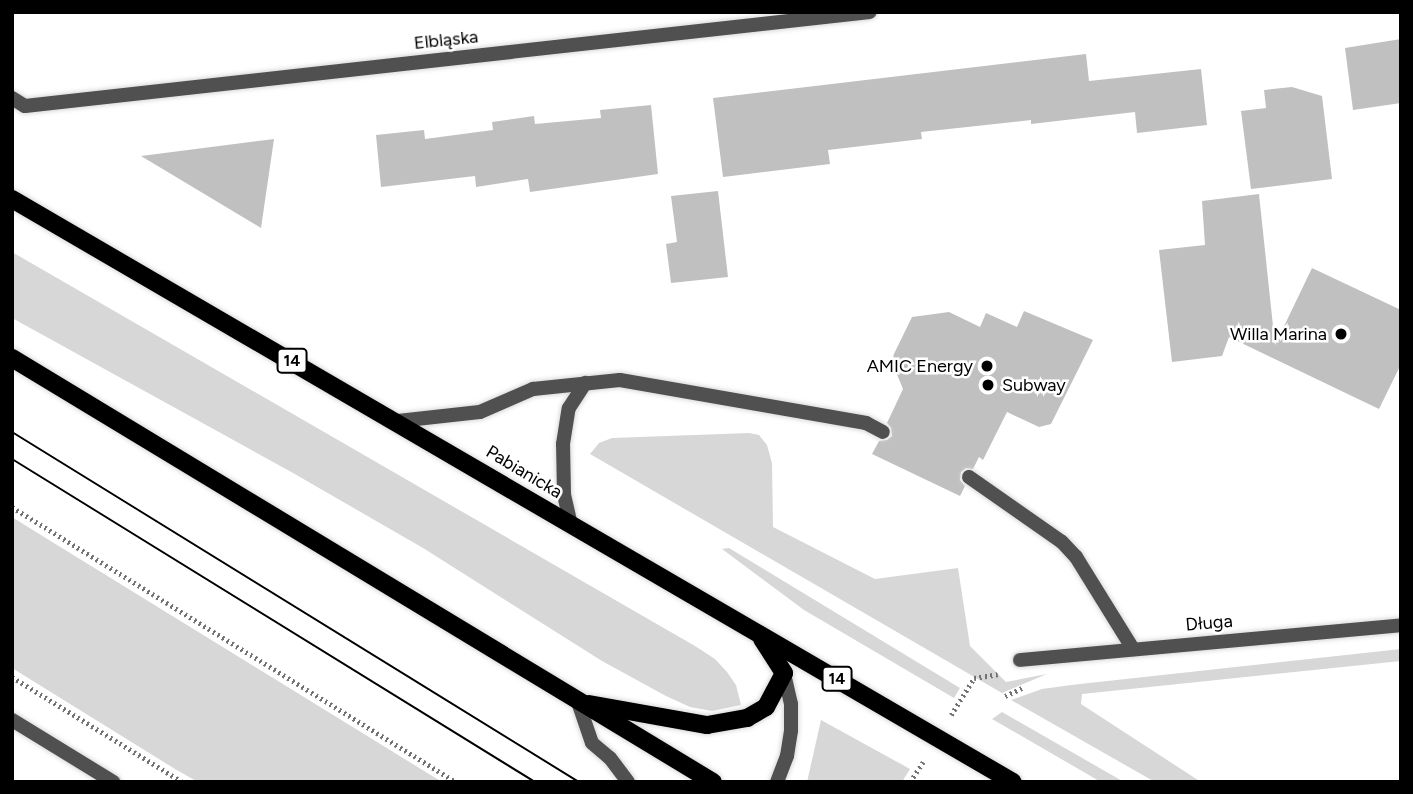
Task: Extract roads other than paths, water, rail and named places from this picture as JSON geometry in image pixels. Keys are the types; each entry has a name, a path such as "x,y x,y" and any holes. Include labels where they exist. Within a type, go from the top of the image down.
{"main road":[{"name":"Pabianicka","path":"12,199 1013,782"},
{"path":"12,358 713,782"},
{"path":"578,702 707,725 747,718 766,707 784,673 758,634"}],"street":[{"name":"Elbląska","path":"12,98 25,106 870,12"},
{"path":"397,421 480,412 533,389 620,380 866,423 883,432"},
{"path":"571,525 564,494 563,444 569,408 585,383"},
{"path":"969,477 1062,542 1076,557 1133,649"},
{"name":"Długa","path":"1020,660 1401,625"},
{"path":"777,782 787,755 791,730 791,704 784,673"},
{"path":"578,702 592,743 610,758 628,782"},
{"path":"12,720 113,782"}],"tram line":[{"path":"12,432 579,782"},
{"path":"12,459 535,782"}],"place":[{"name":"Willa Marina","path":"1341,334"},
{"name":"AMIC Energy","path":"987,366"},
{"name":"Subway","path":"988,385"}]}
